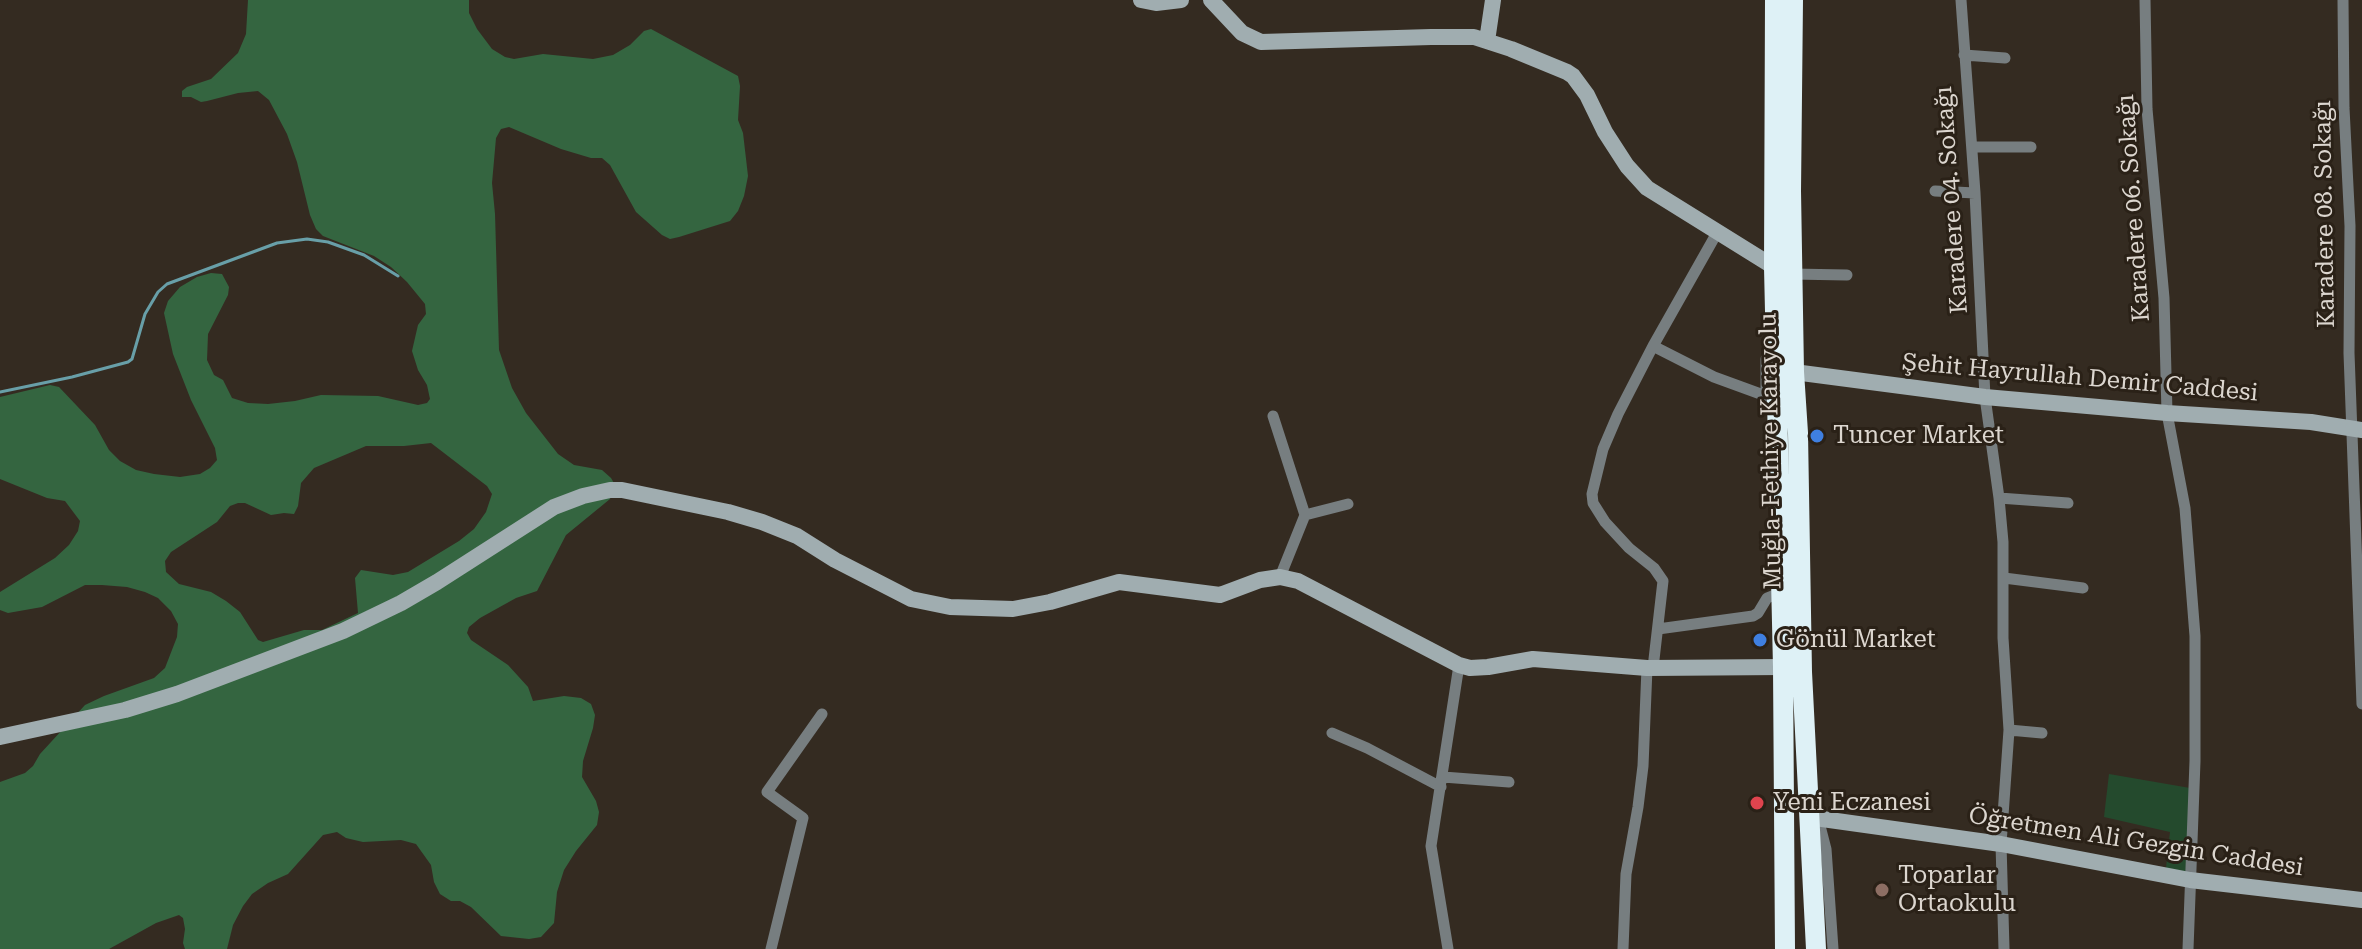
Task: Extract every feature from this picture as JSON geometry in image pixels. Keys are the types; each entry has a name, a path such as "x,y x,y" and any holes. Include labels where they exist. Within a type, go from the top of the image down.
{"highway":[{"name":"Muğla-Fethiye Karayolu","path":"1775,0 1778,268 1794,372 1798,433 1802,672 1813,817 1816,949"},
{"name":"Muğla-Fethiye Karayolu","path":"1785,949 1782,592 1772,398 1793,0"}],"street":[{"path":"1141,0 1156,3 1181,0"},
{"path":"1211,0 1242,33 1261,42 1461,36 1487,41 1547,63 1573,76 1587,95 1614,147 1647,188 1778,268 1847,275"},
{"path":"1487,41 1493,0"},
{"name":"Karadere 04. Sokağı","path":"1961,0 1973,147 1985,397 1999,498 2004,575 2003,638 2009,730 2001,844 2004,949"},
{"name":"Karadere 06. Sokağı","path":"2145,0 2147,109 2164,298 2167,413 2185,508 2195,624 2196,746 2188,949"},
{"name":"Karadere 08. Sokağı","path":"2343,0 2344,108 2356,201 2349,353 2357,429 2362,704"},
{"path":"1964,55 2005,58"},
{"path":"1973,147 2031,147"},
{"path":"1935,191 1975,193"},
{"path":"1623,949 1628,853 1641,785 1650,668 1663,588 1661,575 1596,511 1592,494 1603,449 1618,414 1718,231"},
{"path":"1653,346 1714,377 1772,398"},
{"name":"Şehit Hayrullah Demir Caddesi","path":"1794,372 1985,397 2311,422 2357,429"},
{"path":"1273,416 1305,515 1280,577"},
{"path":"0,737 138,706 177,694 343,631 437,582 554,507 610,490 728,512 762,522 797,536 835,560 911,599 950,607 1013,609 1119,582 1220,595 1260,580 1280,577 1298,581 1459,665 1480,668 1542,659 1650,668 1783,667"},
{"path":"1999,498 2068,503"},
{"path":"1305,515 1348,504"},
{"path":"2004,575 2049,576"},
{"path":"2004,575 2083,588"},
{"path":"1658,629 1753,616 1767,598 1782,592"},
{"path":"1448,949 1431,846 1459,665"},
{"path":"771,949 803,818 767,792 822,714"},
{"path":"2009,730 2042,733"},
{"path":"1332,733 1442,782 1509,782"},
{"path":"1813,817 1826,849 1833,949"},
{"name":"Öğretmen Ali Gezgin Caddesi","path":"1813,817 2001,844 2190,880 2362,900"}],"green space":[{"path":"248,0 469,0 469,13 477,29 492,49 505,57 514,59 543,54 593,59 613,55 651,29 738,76 738,120 743,133 748,176 744,196 730,221 679,237 670,239 662,235 636,212 610,165 602,158 561,149 509,127 501,129 496,138 492,183 499,350 512,388 526,413 558,454 574,465 602,470 615,485 610,499 566,535 537,591 516,598 480,618 469,627 467,633 471,640 508,665 528,687 533,701 564,696 581,698 591,704 595,715 582,777 596,801 599,812 597,825 564,870 557,892 554,923 541,937 501,936 471,907 440,894 431,865 416,844 401,840 363,842 337,832 323,835 288,874 252,894 233,925 227,949 185,949 185,929 183,918 179,915 156,923 109,949 0,949 0,782 25,773 33,766 40,754 85,705 154,678 165,668 177,637 178,624 158,598 127,587 102,585 85,585 42,607 8,613 0,610 0,592 55,558 69,545 80,521 65,501 47,498 0,479 0,397 50,385 59,387 95,425 109,450 120,461 136,470 154,474 180,477 200,474 217,460 215,448 173,354 164,313 168,301 180,287 211,273 222,274 229,287 208,334 207,360 232,398 268,404 321,395 378,396 418,405 430,399 412,351 418,325 426,314 425,304 391,267 374,256 323,236 316,229 287,134 269,100 258,91 201,102 182,97 182,91 187,87 211,79 238,53 246,34","holes":["431,443 487,486 492,494 486,512 474,529 408,572 393,575 361,570 355,578 358,613 322,630 304,630 263,642 258,640 240,612 226,601 211,592 179,584 166,572 165,561 171,552 217,522 230,506 245,503 271,515 294,514 301,483 314,468 366,446"]},
{"path":"2109,774 2190,788 2187,872 2166,868 2170,832 2104,817"}],"waterway":[{"path":"0,392 128,362 132,359 145,314 158,292 167,284 277,243 307,239 328,242 364,255 398,276"}],"place":[{"name":"Tuncer Market","path":"1817,436"},
{"name":"Gönül Market","path":"1760,640"},
{"name":"Yeni Eczanesi","path":"1757,803"},
{"name":"Toparlar Ortaokulu","path":"1882,890"}]}
